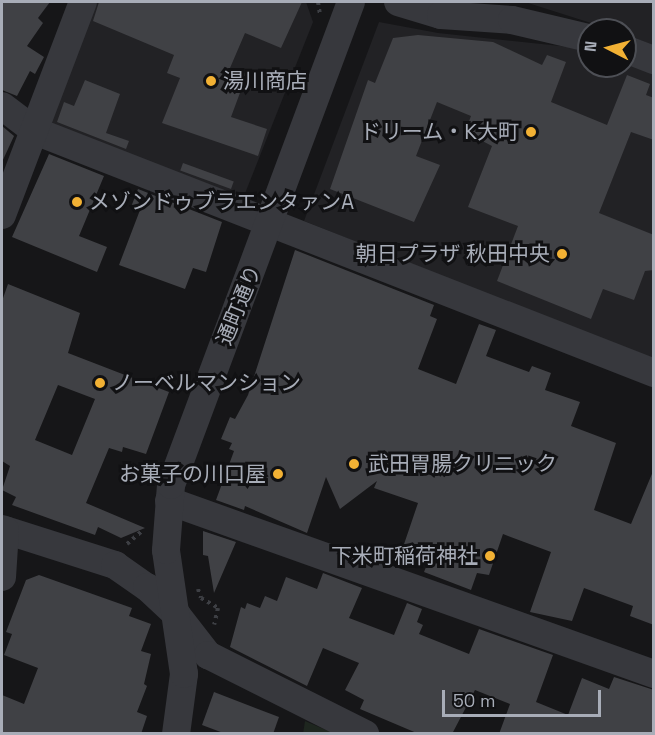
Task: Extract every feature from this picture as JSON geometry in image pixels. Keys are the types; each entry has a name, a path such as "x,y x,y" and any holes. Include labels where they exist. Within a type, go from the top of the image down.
{"street":[{"path":"2,216 83,2"},
{"name":"通町通り","path":"176,734 184,675 177,615 167,572 169,501 201,400 272,222 351,2"},
{"path":"398,2 441,15 512,20 577,35"},
{"path":"637,54 654,60"},
{"path":"2,106 35,131 654,373"},
{"path":"169,501 654,674"},
{"path":"2,577 3,530 115,565 147,587 177,615 208,655 365,734"}],"path":[{"path":"316,27 318,2"},
{"path":"118,549 131,542 144,527"},
{"path":"195,578 201,598 218,608 208,655"}],"shaded area":[{"path":"90,2 306,2 313,22 242,201 40,129"},
{"path":"525,2 653,2 653,45 637,39 637,18 577,19"},
{"path":"379,22 438,33 577,48 577,78 637,78 637,62 653,68 653,360 304,221"},
{"path":"305,721 333,733 303,734"}],"building":[{"path":"2,2 50,2 38,18 43,23 27,46 44,57 35,74 30,71 17,96 2,90"},
{"path":"99,2 302,2 281,48 245,33 230,68 247,74 231,117 267,129 258,156 162,123 180,78 167,73 174,55 93,21"},
{"path":"418,35 493,42 542,65 547,55 566,62 551,102 607,125 626,78 635,78 650,84 646,95 654,98 654,140 631,132 599,213 654,235 654,270 645,271 634,300 603,289 591,319 497,281 518,226 468,207 492,146 465,132 471,116 437,102 416,156 440,165 414,222 330,189 368,80 375,83 393,38"},
{"path":"85,80 120,94 106,133 129,141 126,149 57,122 64,102 74,106"},
{"path":"2,126 14,136 2,162"},
{"path":"49,154 104,176 79,236 107,247 97,272 12,237"},
{"path":"183,163 234,181 231,189 180,171"},
{"path":"138,189 222,222 206,272 193,268 185,289 119,265 140,210 131,207"},
{"path":"295,250 434,305 430,316 437,319 418,369 456,384 479,324 496,330 486,356 529,372 532,366 551,373 545,390 580,402 571,426 616,443 594,510 631,524 654,469 654,625 630,616 633,606 584,588 572,621 530,612 551,552 503,534 489,575 477,573 471,590 424,572 428,562 401,553 418,503 374,488 377,481 340,509 326,477 307,533 245,506 244,510 216,500 234,451 229,449 232,443 221,439 230,417 235,419 248,395"},
{"path":"8,284 80,313 68,353 169,392 146,454 123,447 122,452 109,448 86,503 145,528 121,538 98,527 95,535 12,505 16,497 2,490 10,466 2,461 2,301","holes":["58,385 95,399 72,455 35,440"]},
{"path":"203,531 236,542 214,593 208,556 203,555"},
{"path":"323,573 362,588 349,618 394,635 407,603 422,609 417,622 423,625 419,634 469,654 479,629 553,655 536,702 568,715 582,678 609,689 614,677 654,690 654,734 499,734 510,704 475,690 452,734 419,734 360,709 364,700 345,690 359,663 323,648 307,686 230,647 241,607 245,609 247,603 260,608 265,596 277,601 286,577 317,589"},
{"path":"39,575 132,608 129,616 151,624 141,651 151,654 144,684 147,686 137,712 147,716 141,734 2,734 2,695 24,704 38,668 4,655 12,634 6,632 26,580"},
{"path":"214,692 279,717 273,734 226,734 202,725"}],"place":[{"name":"湯川商店","path":"211,81"},
{"name":"ドリーム・K大町","path":"531,132"},
{"name":"メゾンドゥブラエンタァンA","path":"77,202"},
{"name":"朝日プラザ 秋田中央","path":"562,254"},
{"name":"ノーベルマンション","path":"100,383"},
{"name":"武田胃腸クリニック","path":"354,464"},
{"name":"お菓子の川口屋","path":"278,474"},
{"name":"下米町稲荷神社","path":"490,556"}]}
